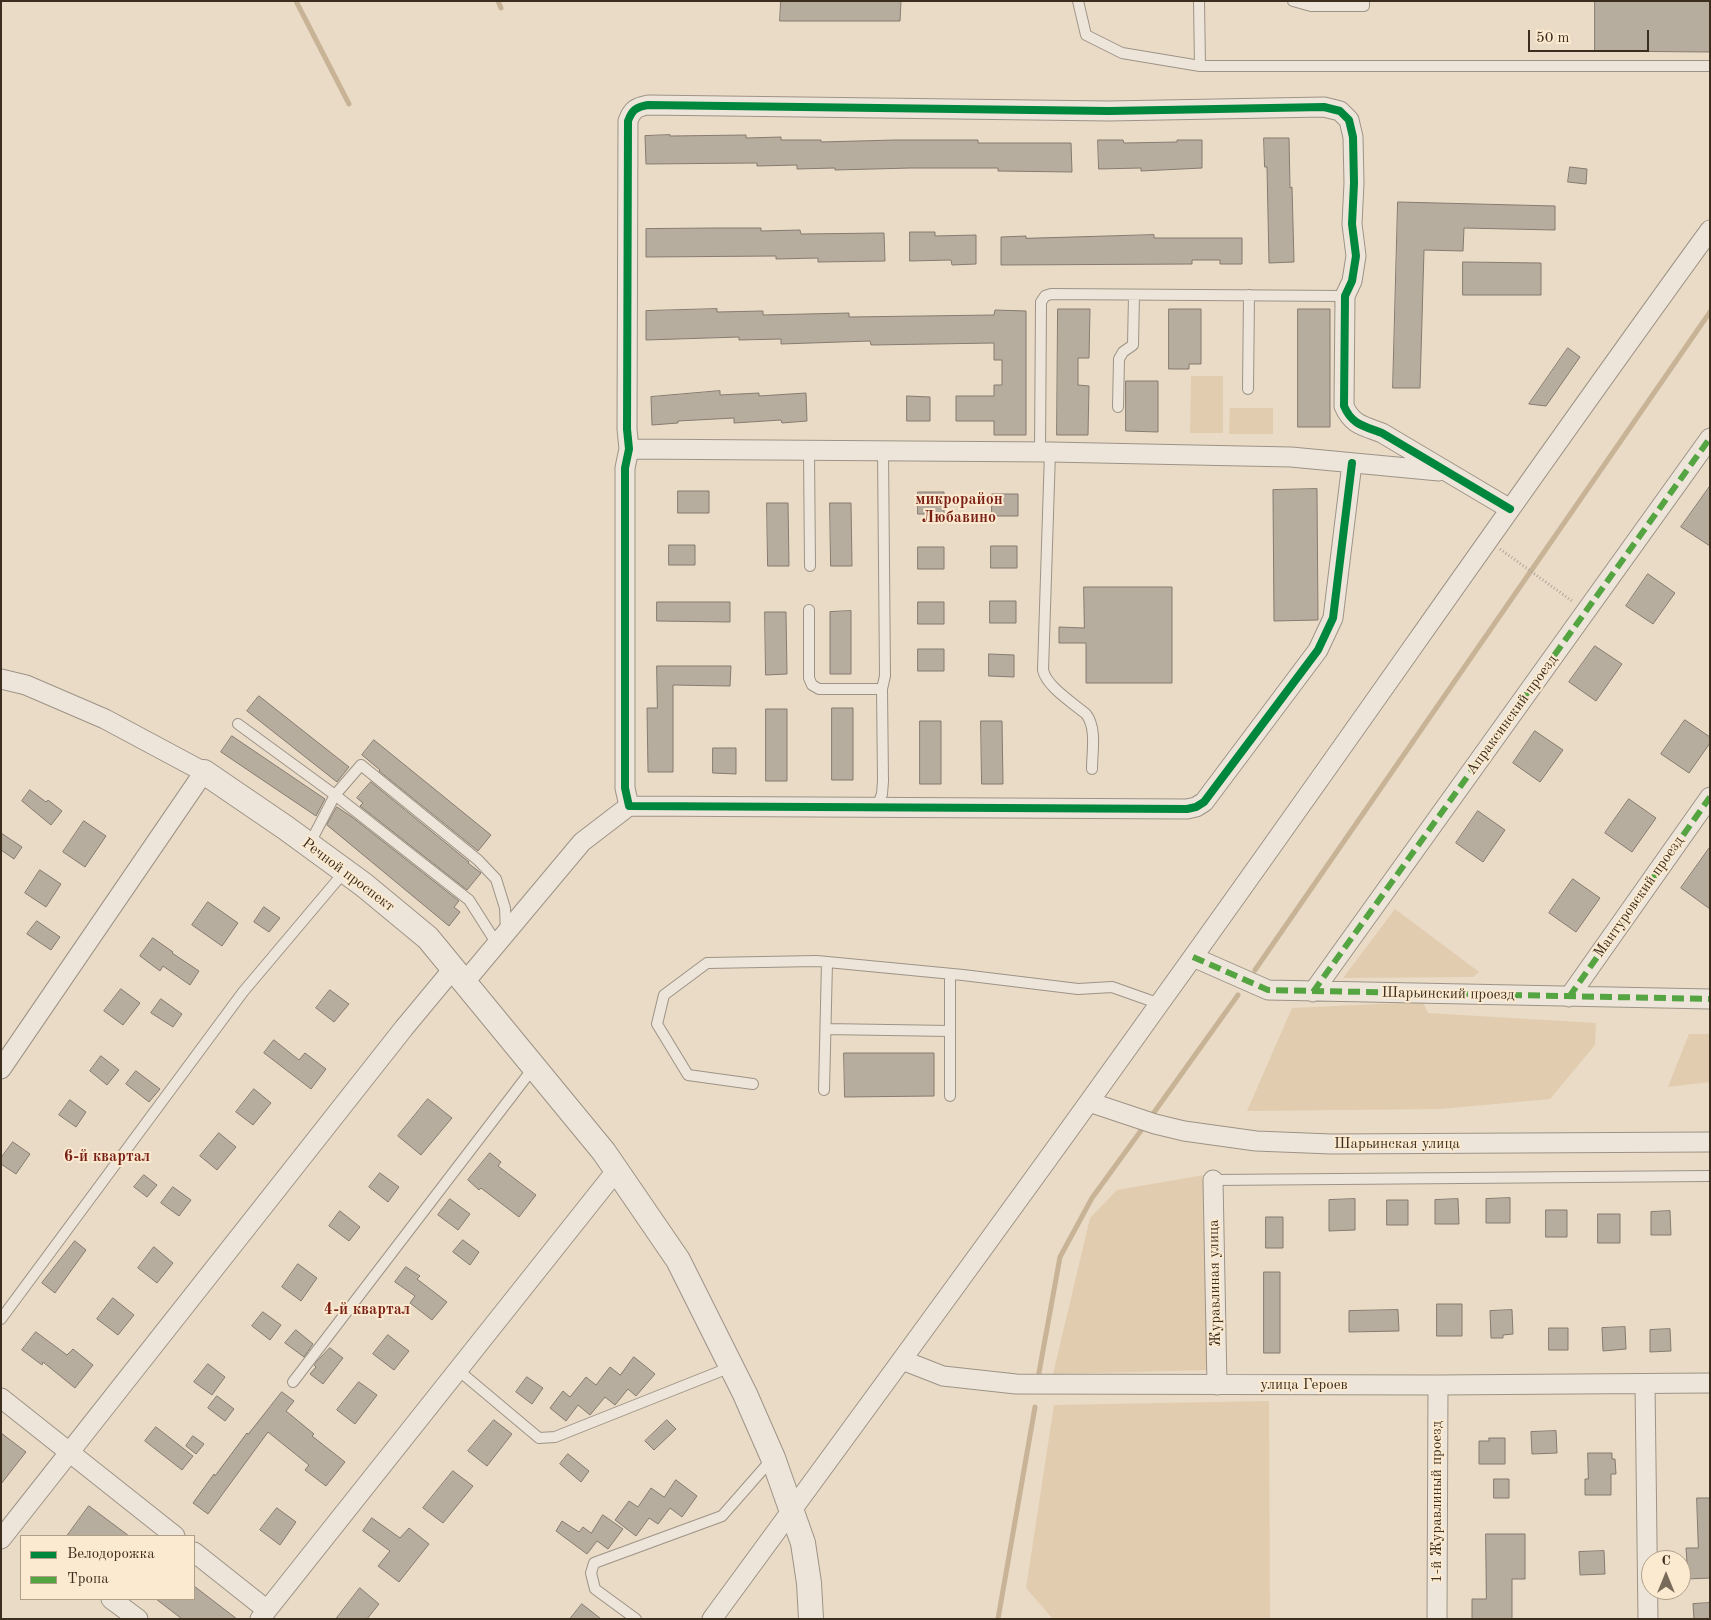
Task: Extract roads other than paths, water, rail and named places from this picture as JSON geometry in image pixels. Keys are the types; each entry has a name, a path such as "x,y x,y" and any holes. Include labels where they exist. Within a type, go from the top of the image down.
{"street":[{"path":"629,806 625,788 624,642 624,468 629,449 627,429 628,121 631,111 638,107 1109,111 1324,106 1340,111 1349,120 1353,137 1354,174 1352,224 1356,256 1352,280 1345,296 1344,406 1348,416 1359,424 1382,433 1510,509"},
{"path":"712,1619 1160,1004 1710,230"},
{"name":"Апраксинский проезд","path":"1313,992 1586,611 1708,445"},
{"path":"629,449 1045,452 1292,457 1444,471"},
{"path":"10,1530 404,1028 501,938 582,842 629,806 1187,809 1196,807 1204,802 1318,650 1333,618 1352,463"},
{"name":"Речной проспект","path":"1,679 26,685 105,719 204,772 345,871 428,938 604,1152 678,1260 745,1394 773,1458 792,1510"},
{"path":"1,1069 204,772"},
{"name":"Мантуровский проезд","path":"1569,997 1710,797"},
{"name":"Шарьинский проезд","path":"1193,956 1268,990 1710,999"},
{"name":"Шарьинская улица","path":"1089,1102 1184,1131 1256,1140 1331,1144 1710,1142"},
{"path":"195,1553 264,1614 616,1171"},
{"name":"Журавлиная улица","path":"1213,1180 1217,1385"},
{"name":"улица Героев","path":"902,1360 942,1376 1016,1384 1438,1385 1710,1383"},
{"path":"1645,1384 1648,1619"},
{"name":"1-й Журавлиный проезд","path":"1437,1619 1438,1385"},
{"path":"1,1398 174,1535"},
{"path":"792,1510 802,1543 809,1583 811,1619"},
{"path":"112,1600 138,1619"}],"lane":[{"path":"1078,1 1086,35 1122,53 1200,66 1710,66"},
{"path":"1199,1 1200,66"},
{"path":"1293,1 1311,6 1364,6 1364,1"},
{"path":"1092,769 1092,728 1090,720 1086,714 1049,683 1044,677 1043,670 1045,452 1041,302 1045,296 1051,294 1345,296"},
{"path":"1118,408 1119,359 1123,352 1133,345 1134,295"},
{"path":"1248,389 1249,296"},
{"path":"810,451 810,566"},
{"path":"877,807 882,794 883,782 882,689 885,676 883,451"},
{"path":"809,610 809,678 812,685 818,689 882,689"},
{"path":"238,724 335,795 469,900 501,938"},
{"path":"309,846 335,795 361,765 478,860 496,879 505,908 501,938"},
{"path":"1,1319 243,992 345,871"},
{"path":"753,1084 688,1074 657,1024 664,995 707,963 827,962 1078,989 1112,986 1160,1004"},
{"path":"824,1090 827,962"},
{"path":"950,974 950,1096"},
{"path":"826,1029 950,1031"},
{"path":"293,1382 534,1067"},
{"path":"1213,1180 1710,1176"},
{"path":"458,1370 539,1438 554,1437 732,1366"},
{"path":"636,1619 595,1589 591,1573 594,1563 722,1516 773,1458"}],"waterway":[{"path":"296,1 349,104"},
{"path":"498,1 501,8"},
{"path":"1255,970 1710,312"},
{"path":"1150,1118 1238,995"},
{"path":"1038,1378 1060,1257 1092,1198 1145,1125"},
{"path":"998,1619 1035,1407"}],"district":[{"name":"микрорайон Любавино","path":"959,509"},
{"name":"6-й квартал","path":"107,1157"},
{"name":"4-й квартал","path":"367,1310"}]}
